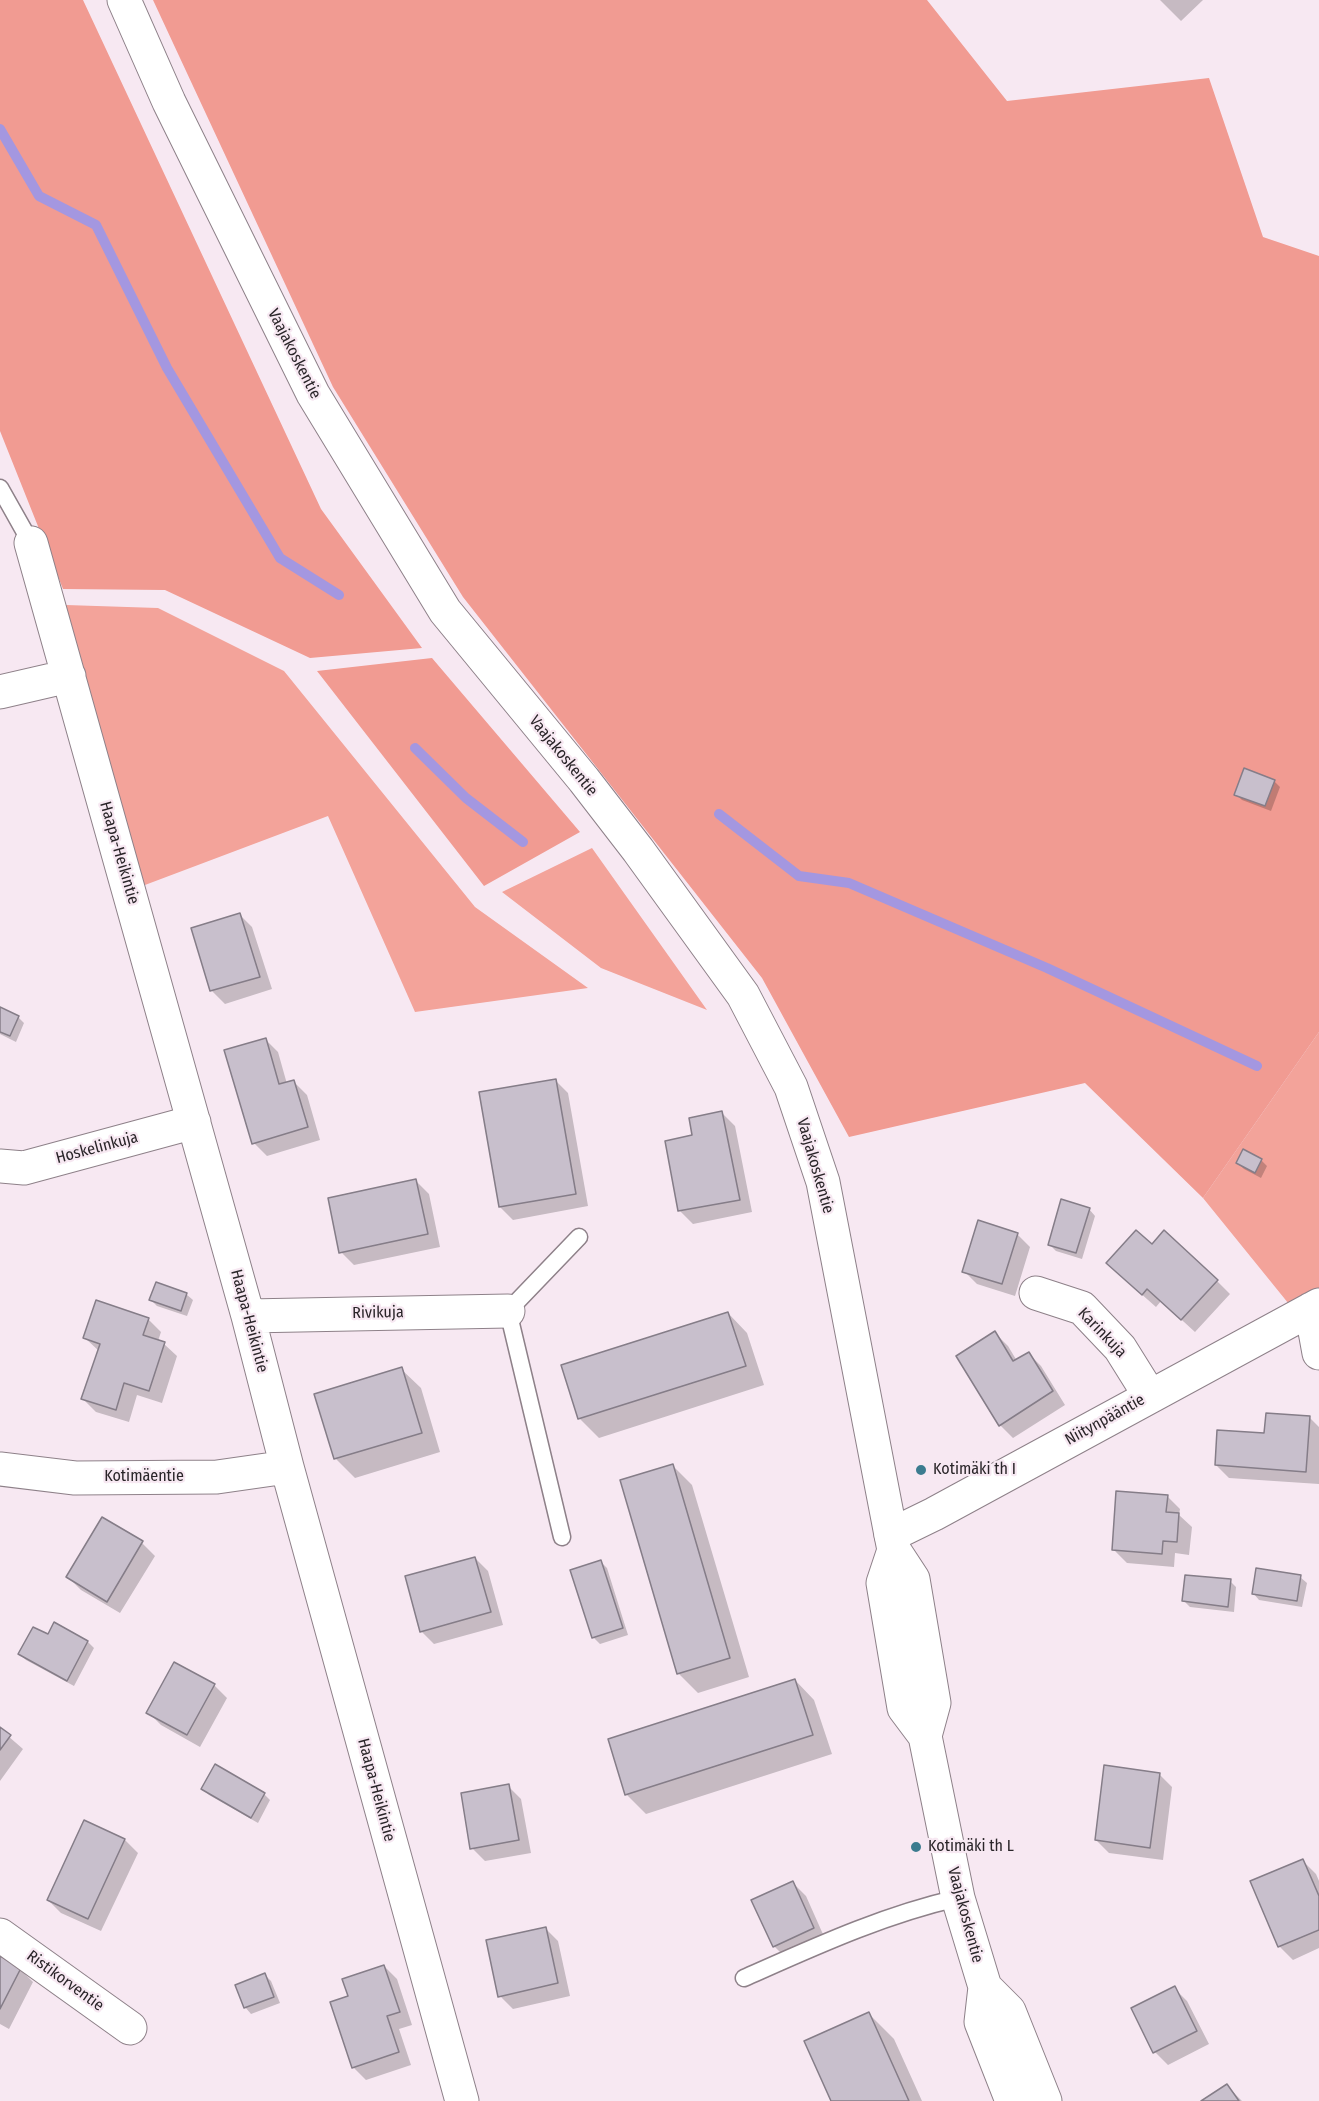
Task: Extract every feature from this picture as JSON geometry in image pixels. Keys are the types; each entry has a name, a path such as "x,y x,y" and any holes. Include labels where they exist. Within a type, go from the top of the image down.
{"street":[{"name":"Vaajakoskentie","path":"124,0 169,102 313,394 445,611 584,780 645,859 742,995 791,1087 823,1182 892,1543 913,1579 934,1703 925,1736 958,1898 985,1987 981,2022 1012,2101"},
{"name":"Haapa-Heikintie","path":"31,543 248,1316 287,1467 462,2101"},
{"path":"0,692 69,676"},
{"name":"Hoskelinkuja","path":"0,1167 24,1168 194,1122"},
{"name":"Karinkuja","path":"1036,1293 1082,1308 1120,1348 1150,1396"},
{"name":"Niitynpääntie","path":"892,1543 934,1514 1315,1307"},
{"path":"1315,1307 1319,1353"},
{"name":"Rivikuja","path":"248,1316 508,1311"},
{"name":"Kotimäentie","path":"0,1469 75,1478 217,1477 287,1467"},
{"name":"Ristikorventie","path":"0,1935 130,2028"},
{"name":"Vaajakoskentie","path":"985,1987 1010,2011 1046,2101"}],"lane":[{"path":"0,488 31,543"},
{"path":"562,1537 508,1311 579,1237"},
{"path":"744,1978 861,1926 926,1905 958,1898"}],"shaded area":[{"path":"0,0 83,0 321,509 422,648 310,658 165,590 63,589 0,431"},
{"path":"153,0 927,0 1007,101 1209,78 1263,237 1319,256 1319,1032 1203,1198 1085,1083 849,1137 762,978 463,597 333,387"},
{"path":"66,605 158,608 284,671 475,907 588,988 415,1012 328,816 137,888"},
{"path":"432,658 580,832 484,886 317,671"},
{"path":"592,848 707,1010 601,968 502,892"},
{"path":"1319,1032 1319,1301 1297,1314 1203,1198"}],"building":[{"path":"1244,768 1275,780 1265,806 1234,795"},
{"path":"240,913 260,977 210,991 191,928"},
{"path":"0,1007 19,1016 10,1036 0,1032"},
{"path":"266,1038 279,1084 294,1080 308,1127 252,1144 224,1050"},
{"path":"556,1079 576,1194 499,1207 479,1092"},
{"path":"722,1111 740,1200 678,1211 665,1141 692,1135 689,1118"},
{"path":"1243,1149 1262,1159 1255,1173 1236,1163"},
{"path":"416,1179 428,1234 339,1253 328,1198"},
{"path":"1061,1199 1090,1208 1076,1253 1048,1245"},
{"path":"978,1220 1018,1233 1002,1284 962,1272"},
{"path":"1136,1230 1152,1244 1164,1230 1218,1280 1181,1320 1147,1289 1142,1295 1106,1263"},
{"path":"156,1282 187,1293 181,1311 149,1300"},
{"path":"96,1300 149,1318 143,1335 165,1342 149,1391 124,1383 116,1410 81,1399 100,1344 83,1338"},
{"path":"728,1312 746,1366 578,1419 561,1365"},
{"path":"995,1331 1013,1361 1029,1352 1053,1391 999,1426 956,1356"},
{"path":"402,1367 422,1433 334,1459 314,1394"},
{"path":"1266,1413 1310,1416 1306,1472 1215,1465 1217,1430 1264,1433"},
{"path":"673,1464 730,1658 677,1674 620,1480"},
{"path":"1116,1491 1168,1495 1166,1512 1179,1513 1177,1542 1163,1541 1162,1554 1112,1550"},
{"path":"102,1517 143,1541 107,1602 66,1577"},
{"path":"475,1557 491,1612 420,1632 405,1576"},
{"path":"601,1560 623,1628 592,1638 570,1570"},
{"path":"1256,1568 1301,1575 1297,1601 1252,1594"},
{"path":"1185,1575 1231,1579 1228,1607 1182,1601"},
{"path":"54,1622 88,1641 67,1681 18,1654 33,1627 48,1634"},
{"path":"174,1662 215,1684 187,1735 146,1713"},
{"path":"795,1679 813,1735 625,1795 608,1739"},
{"path":"0,1727 11,1735 0,1750"},
{"path":"215,1764 265,1793 251,1818 201,1789"},
{"path":"1104,1765 1160,1773 1150,1848 1095,1840"},
{"path":"509,1784 519,1840 470,1849 461,1793"},
{"path":"84,1820 125,1839 88,1919 47,1900"},
{"path":"1303,1859 1319,1896 1319,1930 1278,1947 1250,1881"},
{"path":"793,1881 814,1928 773,1947 751,1900"},
{"path":"546,1927 558,1983 498,1997 486,1940"},
{"path":"0,1956 21,1968 0,2009"},
{"path":"384,1965 400,2012 387,2016 399,2052 352,2068 330,2002 348,1996 342,1979"},
{"path":"265,1973 274,1997 244,2008 235,1985"},
{"path":"1175,1986 1197,2031 1153,2053 1131,2008"},
{"path":"869,2012 909,2101 831,2101 804,2041"},
{"path":"1227,2084 1239,2101 1201,2101"}],"waterway":[{"path":"0,129 39,196 96,225 167,368 280,558 339,595"},
{"path":"415,748 466,798 523,842"},
{"path":"719,814 799,876 849,883 1047,968 1257,1066"}],"place":[{"name":"Kotimäki th I","path":"921,1470"},
{"name":"Kotimäki th L","path":"916,1847"}]}
